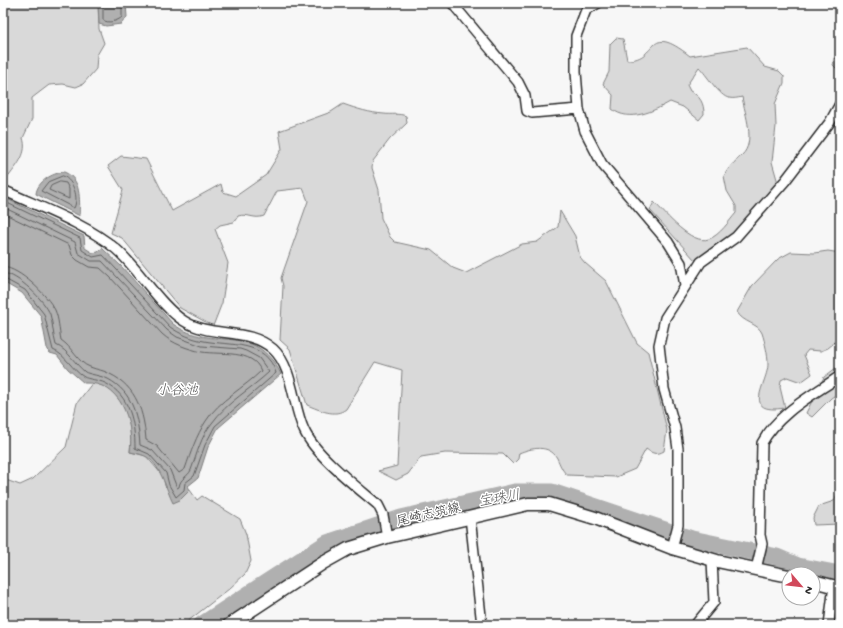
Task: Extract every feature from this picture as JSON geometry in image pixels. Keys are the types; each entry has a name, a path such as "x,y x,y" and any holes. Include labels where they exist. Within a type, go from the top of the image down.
{"main road":[{"name":"尾崎志筑線","path":"230,625 323,563 348,550 387,534 528,504 549,504 580,513 712,560 757,564 781,573"},
{"path":"821,583 837,586"}],"street":[{"path":"452,3 518,82 525,96 527,111 532,113 579,109"},
{"path":"598,3 586,10 576,36 576,72 579,109 584,131 602,164 668,242 681,262 685,286"},
{"path":"673,545 678,525 678,449 675,428 664,389 658,345 665,318 701,262 736,237 785,181 830,122 840,104"},
{"path":"3,190 100,237 116,250 173,312 184,321 198,328 258,339 274,350 287,372 304,430 314,446 378,505 383,515 387,534"},
{"path":"757,564 762,544 760,535 762,443 768,432 783,417 840,376"},
{"path":"470,517 482,625"},
{"path":"695,625 714,602 712,560"},
{"path":"829,625 837,586"}],"shaded area":[{"path":"3,3 98,3 99,29 104,43 97,55 96,69 83,84 76,87 63,84 49,85 32,98 32,119 23,138 23,153 19,163 9,176 3,173"},
{"path":"616,38 623,39 627,60 637,58 659,42 666,42 676,46 690,56 747,47 765,67 779,71 784,76 784,83 775,104 776,126 772,162 778,183 736,233 695,260 650,210 654,202 679,227 694,237 702,240 713,237 724,228 736,213 736,206 727,191 724,176 730,167 742,155 748,143 749,135 747,119 742,97 725,97 717,90 699,67 687,85 690,91 699,98 702,103 704,114 699,120 683,107 670,102 657,109 641,114 626,115 619,113 612,109 613,95 603,84 609,72 610,44"},
{"path":"834,58 840,60 840,72 833,65"},
{"path":"343,104 374,113 406,116 407,123 390,139 373,161 372,168 379,190 381,218 390,237 395,242 431,250 453,268 466,273 522,244 537,242 558,227 560,211 575,236 580,257 606,281 637,343 648,352 667,430 664,451 655,453 646,449 635,469 616,477 567,475 554,454 540,448 519,453 518,459 513,464 503,454 445,453 421,457 408,474 396,480 378,471 397,466 402,370 375,362 346,409 337,413 322,411 307,405 290,349 280,340 283,286 281,278 308,201 303,188 277,191 264,216 238,216 234,222 220,225 215,229 228,263 222,303 213,326 180,308 122,238 111,233 123,190 108,166 121,156 146,159 172,211 221,184 223,192 236,196 266,175 282,149 279,131 331,112"},
{"path":"828,251 840,253 840,332 833,344 828,348 821,351 808,350 804,355 812,374 801,382 787,377 781,380 780,387 785,408 771,409 763,407 760,402 760,396 768,364 764,340 760,330 743,319 737,312 752,286 778,259 791,252 814,253"},
{"path":"840,365 840,392 831,398 812,417 806,413 824,377"},
{"path":"93,382 113,392 124,407 130,429 130,452 146,456 163,476 165,486 180,500 190,490 197,500 202,496 240,519 246,534 251,561 245,574 229,589 183,625 3,625 3,479 20,485 33,479 66,447 77,403"},
{"path":"840,488 840,524 814,525 813,518 819,506 834,501"}],"water":[{"path":"98,3 126,3 127,17 121,24 106,26 99,24"},
{"path":"64,172 74,179 77,185 80,216 36,194 42,182 50,176"},
{"name":"小谷池","path":"3,197 84,236 85,248 93,253 98,252 102,248 121,266 173,324 188,332 203,336 245,342 258,347 270,358 281,374 218,428 208,447 198,478 188,486 190,490 180,500 173,503 159,470 150,459 143,455 130,452 130,428 127,416 116,396 97,384 84,383 68,369 57,355 50,353 47,348 41,316 22,293 3,282"}],"waterway":[{"name":"宝珠川","path":"201,625 327,543 401,518 515,492 552,492 692,539 777,557 798,566 840,574"}]}
